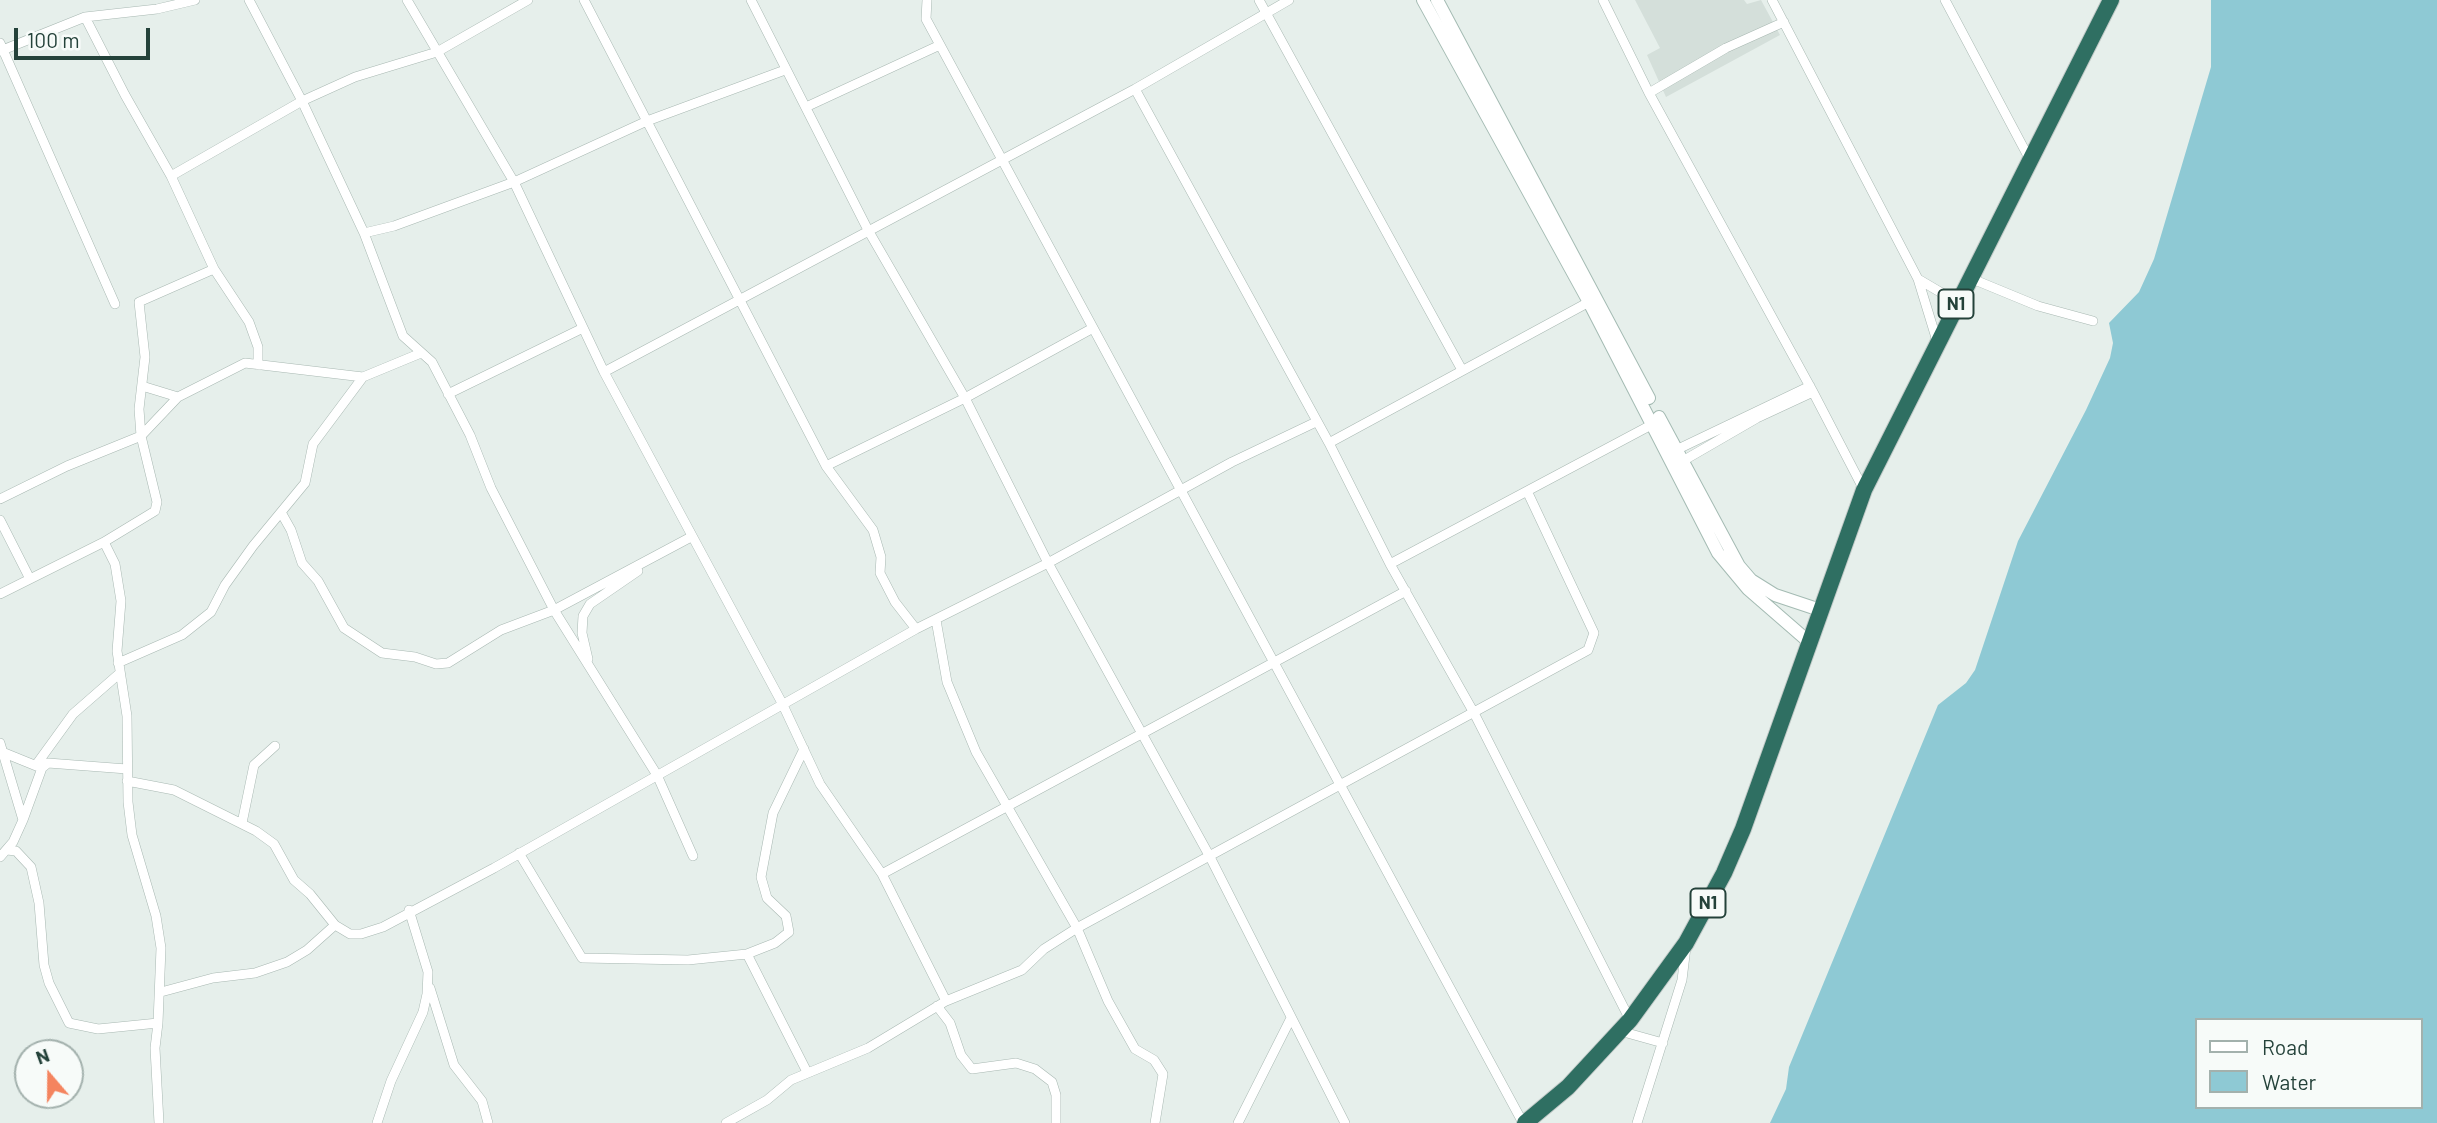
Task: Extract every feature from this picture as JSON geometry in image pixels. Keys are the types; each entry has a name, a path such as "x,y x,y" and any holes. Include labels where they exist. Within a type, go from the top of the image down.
{"highway":[{"name":"N1","path":"1524,1123 1567,1087 1625,1026 1686,943 1743,829 1864,490 2111,0"}],"street":[{"path":"115,304 1,48 85,17 157,9 195,0"},
{"path":"249,0 302,101 364,233 402,336 432,362 470,435 491,488 554,610 657,775 693,856"},
{"path":"407,0 514,182 604,372 782,703 820,784 882,874 950,1023 961,1055 972,1069 1016,1063 1035,1069 1052,1082 1056,1095 1056,1123"},
{"path":"171,176 302,101 355,77 437,52 528,0"},
{"path":"584,0 826,466 873,530 881,557 880,573 895,602 916,629"},
{"path":"751,0 868,230 965,398 1048,563 1139,733 1210,857 1345,1123"},
{"path":"928,0 926,19 1524,1123"},
{"path":"1259,0 1462,370"},
{"path":"604,372 1135,89 1289,0"},
{"path":"1423,0 1590,302 1726,565 1748,589 1811,638"},
{"path":"1437,0 1740,566 1751,580 1775,595 1819,613"},
{"path":"1603,0 1649,93 1812,389 1864,490"},
{"path":"1772,0 1918,279 1937,341"},
{"path":"1945,0 2030,160"},
{"path":"85,17 125,96 171,176 214,270 248,322 258,347 258,365"},
{"path":"1649,93 1726,48 1784,22"},
{"path":"806,107 940,45"},
{"path":"364,233 394,226 514,182 647,121 785,70"},
{"path":"1135,89 1329,443 1390,564 1474,713 1625,1026 1663,1043"},
{"path":"0,594 104,542 157,508 141,436 139,409 145,357 139,302 214,270"},
{"path":"1970,278 2038,306 2093,321"},
{"path":"1918,279 1957,302"},
{"path":"1329,443 1590,302"},
{"path":"448,394 583,328"},
{"path":"826,466 965,398 1093,328"},
{"path":"0,499 67,466 141,436 178,397 245,363 363,377 421,353"},
{"path":"3,853 23,820 39,767 73,714 119,668 198,625 211,612 225,585 253,546 305,483 313,444 363,377"},
{"path":"142,386 178,397"},
{"path":"1679,456 1757,414 1812,389"},
{"path":"127,781 174,790 242,822 274,844 294,880 310,894 335,925 350,934 361,934 383,927 519,853 916,629 1048,563 1179,490 1316,422"},
{"path":"1390,564 1653,424"},
{"path":"726,1123 807,1072 868,1048 941,1004 1022,970 1044,949 1077,928 1588,650 1594,633 1527,491"},
{"path":"282,514 291,530 302,564 318,581 344,628 382,653 415,657 436,664 447,663 501,630 554,610 691,537"},
{"path":"0,520 30,579"},
{"path":"104,542 115,564 120,583 119,668 127,716 127,781 132,835 156,916 162,948 155,1048 159,1123"},
{"path":"595,677 582,633 583,616 590,604 652,557"},
{"path":"882,874 1007,804 1274,664 1406,591"},
{"path":"936,620 955,705 976,752 1077,928 1108,1001 1135,1049 1154,1060 1163,1074 1154,1123"},
{"path":"242,822 254,765 275,746"},
{"path":"1,748 39,767 48,764 127,769"},
{"path":"1,748 23,820"},
{"path":"519,853 582,958 688,960 747,954 775,943 789,932 786,916 767,898 761,877 776,805 804,748"},
{"path":"3,853 16,851 31,867 40,903 44,965 69,1023 97,1029 158,1023"},
{"path":"409,911 454,1065 482,1101 488,1123"},
{"path":"161,992 213,978 255,973 287,961 307,950 335,925"},
{"path":"1637,1123 1682,980 1686,943"},
{"path":"747,954 807,1072"},
{"path":"377,1123 391,1082 423,1012 428,980"},
{"path":"1238,1123 1291,1018"}],"shaded area":[{"path":"1635,0 1744,0 1747,4 1761,0 1780,35 1666,97 1647,55 1660,48"}],"water":[{"path":"2211,0 2437,0 2437,1123 1770,1123 1786,1089 1789,1067 1938,705 1966,683 1975,670 2018,541 2110,358 2113,343 2109,323 2139,292 2154,259 2211,67"}]}
